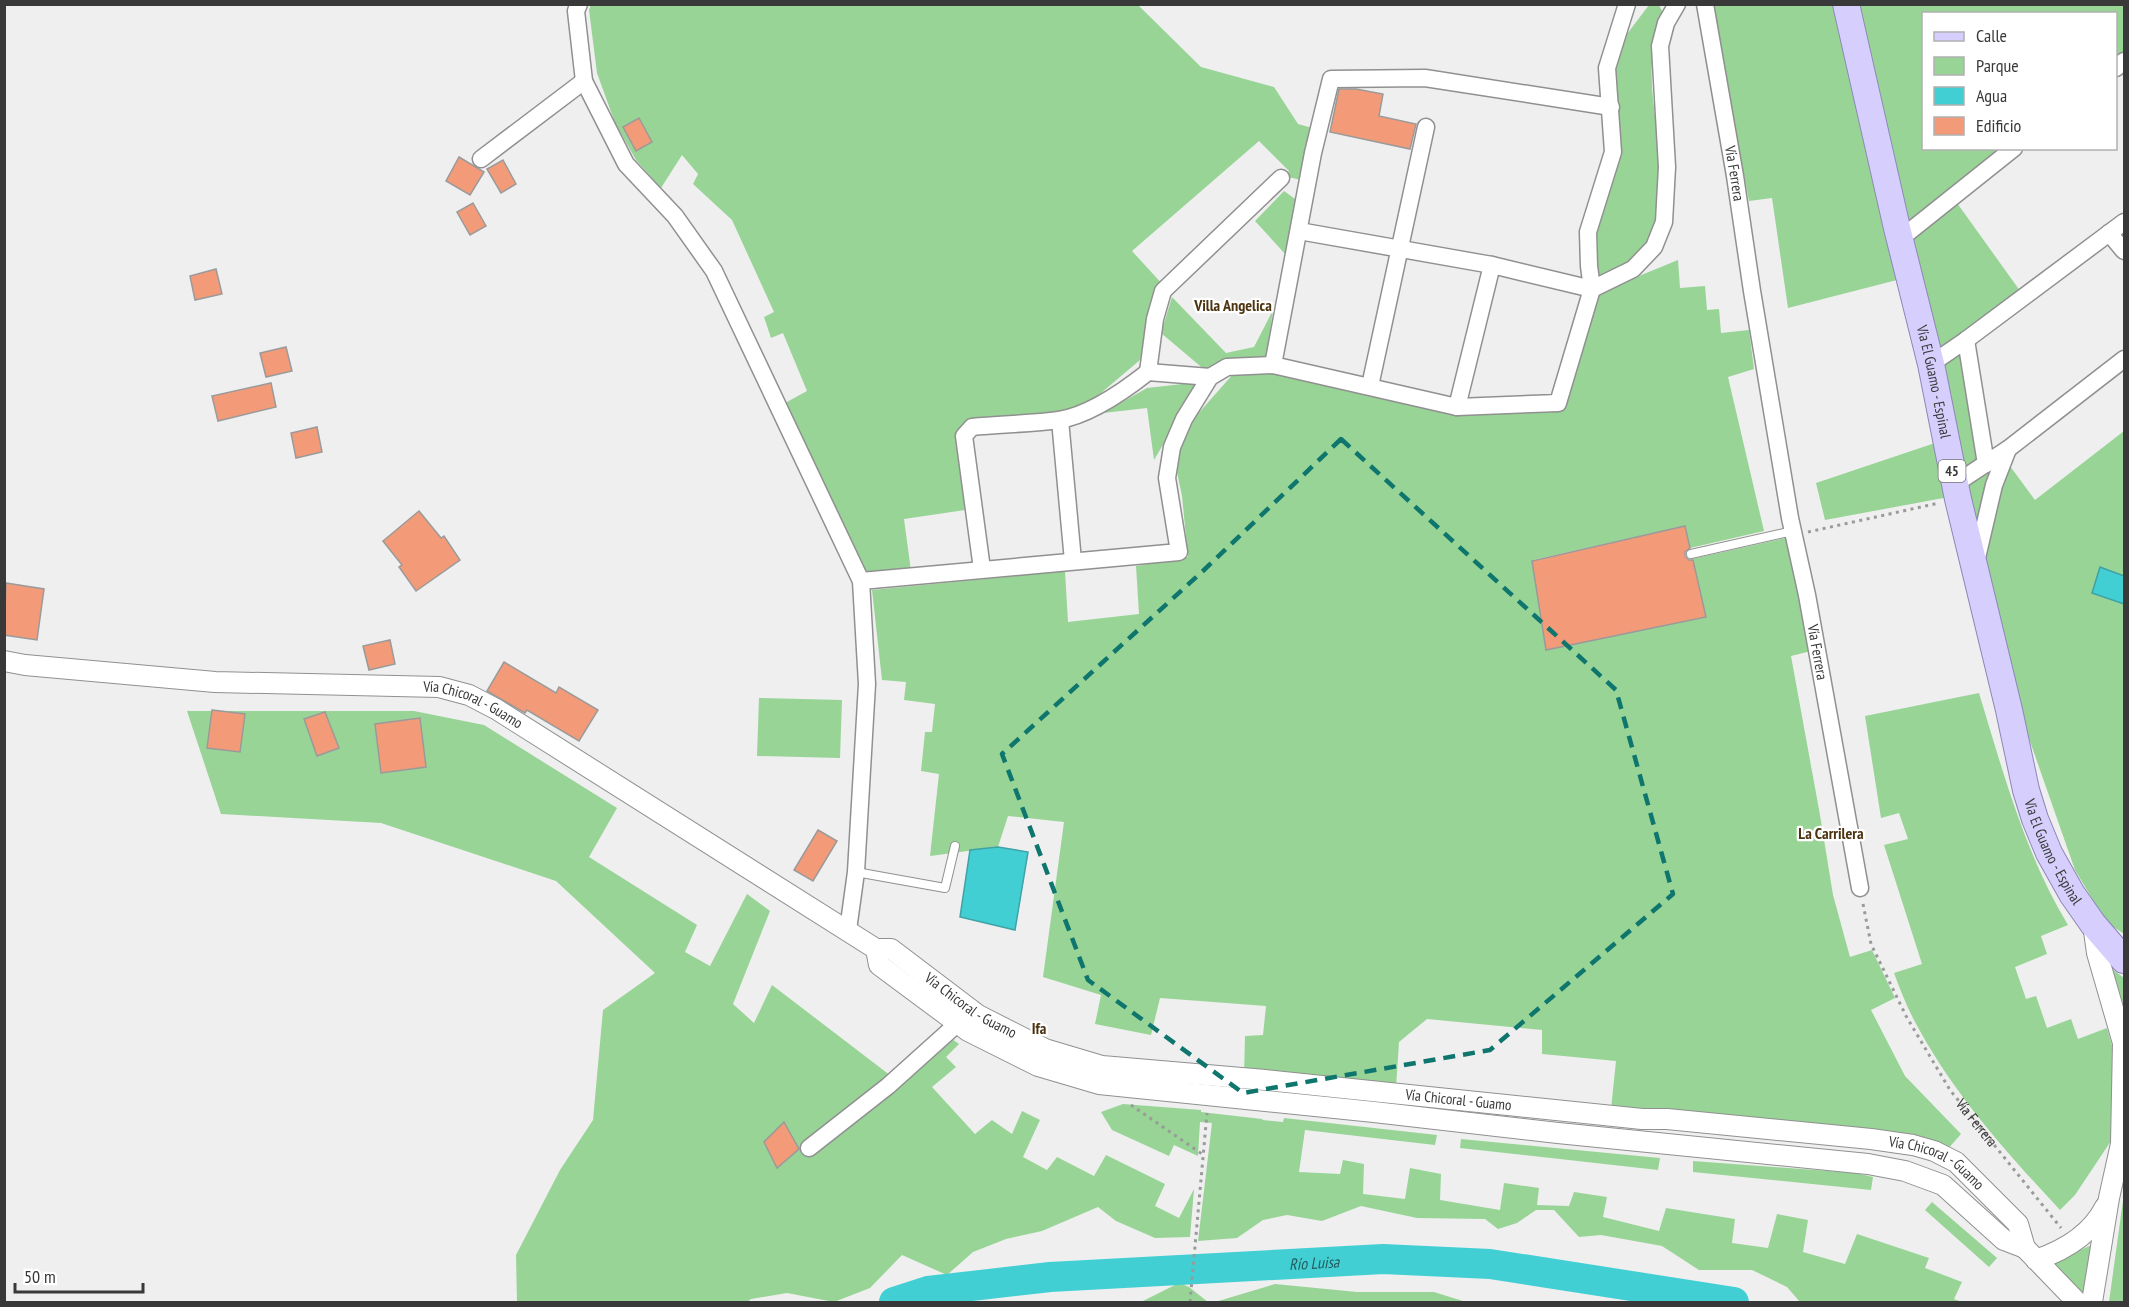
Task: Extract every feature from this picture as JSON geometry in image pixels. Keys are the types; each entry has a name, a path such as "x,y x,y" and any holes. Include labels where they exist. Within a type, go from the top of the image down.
{"main road":[{"name":"Vía El Guamo - Espinal","path":"1846,4 2026,790 2049,853 2066,884 2093,924"},
{"name":"45","path":"2093,924 2124,960"}],"street":[{"path":"861,581 1179,552 1167,478 1172,447 1184,419 1210,377 1227,367 1273,365 1457,407 1558,403 1592,289 1588,266 1588,232 1612,152 1607,68 1627,4"},
{"path":"1299,231 1492,265 1592,289 1633,269 1654,247 1664,222 1667,167 1660,84 1660,46 1666,23 1677,4"},
{"name":"Vía Ferrera","path":"1704,4 1735,176 1754,302 1860,888"},
{"path":"576,7 584,81 626,164 675,216 714,271 861,581 867,684 856,872 848,930"},
{"path":"1273,365 1314,153 1331,79 1425,78 1611,107"},
{"path":"481,159 584,81"},
{"path":"1370,386 1426,127"},
{"path":"1900,239 2011,150"},
{"path":"1148,372 1155,319 1163,291 1281,178"},
{"path":"1930,364 1966,340 2124,222"},
{"path":"2109,233 2124,251"},
{"path":"1457,407 1492,265"},
{"path":"1966,340 1986,464"},
{"path":"1956,491 1986,464 2124,359"},
{"path":"982,569 964,435 972,427 1060,420 1076,415 1124,391 1148,372 1210,377"},
{"path":"1060,420 1073,561"},
{"path":"1974,569 1994,485 2008,449"},
{"name":"Vía Chicoral - Guamo","path":"4,661 25,665 215,682 438,687 469,695 496,709 848,930 876,949 879,965 968,1024 1038,1066 1118,1088 1150,1079 1279,1082 1642,1119 1667,1119 1871,1139 1913,1145 1956,1162 2018,1224 2031,1254"},
{"path":"2092,1302 2109,1198 2123,1142 2124,1042 2097,953 2093,924"},
{"path":"809,1148 968,1024"},
{"name":"Vía Chicoral - Guamo","path":"1150,1079 1209,1096 1868,1164 1905,1171 1943,1185 2004,1240 2031,1254 2077,1302"},
{"path":"1277,1102 1279,1082"},
{"path":"1444,1120 1447,1098"},
{"path":"1664,1143 1667,1119"},
{"path":"2031,1254 2055,1254 2073,1243 2096,1222 2109,1198"}],"lane":[{"path":"1691,554 1797,533"},
{"path":"856,872 945,888 955,846"}],"path":[{"path":"1797,533 1956,491"},
{"name":"Vía Ferrera","path":"1860,888 1871,944 1906,1016 1934,1065 1950,1090 2073,1243"},
{"path":"1190,1302 1209,1096"},
{"path":"1128,1103 1203,1154"}],"highlighted area":[{"path":"1341,439 1616,690 1673,894 1490,1050 1243,1093 1088,980 1002,754 1204,570"}],"green space":[{"path":"591,4 1138,5 1201,67 1274,87 1298,124 1316,129 1305,181 1284,176 1289,171 1259,141 1132,251 1165,287 1151,306 1140,360 1081,410 957,434 965,510 904,519 911,571 865,576 785,403 807,391 783,333 771,338 764,317 774,312 732,220 693,184 698,174 682,155 661,188 636,160 615,123 597,73 589,10"},
{"path":"1649,5 1659,5 1665,17 1655,44 1652,61 1652,83 1661,166 1658,208 1645,247 1628,262 1595,280 1595,230 1618,154 1613,72 1627,34"},
{"path":"1710,5 1837,5 1897,280 1788,308 1772,198 1749,201"},
{"path":"1848,5 2124,5 2124,53 2117,59 2117,12 1922,12 1922,150 2003,150 1902,233"},
{"path":"1284,191 1298,201 1287,256 1255,221"},
{"path":"1957,203 2023,295 1935,354 1905,243"},
{"path":"1678,260 1680,288 1705,286 1707,310 1719,309 1721,333 1749,330 1754,369 1728,377 1764,531 1690,548 1684,526 1533,560 1546,649 1705,616 1692,559 1790,537 1815,650 1791,656 1833,895 1850,957 1872,950 1895,998 1871,1010 1905,1076 1961,1134 1947,1150 1875,1129 1611,1109 1616,1061 1542,1054 1542,1030 1427,1019 1399,1042 1396,1088 1244,1076 1245,1036 1263,1035 1266,1006 1160,998 1151,1035 1095,1024 1101,995 1043,977 1064,822 1008,816 998,847 930,856 939,774 921,771 925,732 932,732 935,704 904,700 906,682 882,680 872,590 1065,571 1068,622 1139,614 1136,566 1188,557 1182,496 1177,472 1180,446 1196,416 1234,373 1276,370 1458,414 1560,408 1595,294"},
{"path":"1172,297 1226,353 1254,347 1273,310 1266,359 1215,363 1206,371 1161,333"},
{"path":"1964,348 1978,460 1957,473 1938,366"},
{"path":"1200,382 1154,460 1147,408 1103,413 1147,388"},
{"path":"2124,431 2124,934 2106,922 2075,870 2018,707 1981,572 2007,462 2035,500"},
{"path":"1935,443 1949,497 1825,520 1816,483"},
{"path":"1999,460 1975,549 1962,489"},
{"path":"1979,693 2027,841 2039,870 2068,925 2041,936 2047,954 2015,967 2026,999 2036,996 2047,1028 2071,1019 2078,1039 2107,1028 2117,1063 2117,1132 2075,1195 2060,1210 2000,1143 1962,1096 1914,1020 1894,973 1922,964 1884,845 1908,839 1899,813 1881,818 1865,716"},
{"path":"759,698 842,700 840,758 757,756"},
{"path":"187,711 414,711 484,725 617,808 589,857 697,925 685,952 710,966 747,894 770,911 733,1004 754,1023 772,985 895,1079 942,1032 959,1044 946,1057 956,1067 932,1087 975,1134 992,1120 1012,1134 1022,1111 1040,1120 1023,1157 1047,1170 1057,1157 1094,1176 1106,1155 1165,1184 1155,1206 1179,1218 1194,1189 1190,1237 1155,1238 1116,1221 1098,1207 1042,1231 1006,1239 973,1252 947,1275 902,1255 870,1288 834,1302 787,1293 751,1299 747,1302 517,1302 516,1255 560,1170 593,1120 603,1010 655,973 556,881 381,823 221,814"},
{"path":"2112,969 2124,978 2124,1006"},
{"path":"1123,1104 1201,1110 1201,1112 1283,1122 1284,1118 1437,1135 1435,1145 1305,1130 1299,1172 1340,1174 1343,1160 1364,1164 1363,1194 1405,1199 1410,1168 1441,1174 1440,1200 1500,1210 1504,1183 1539,1188 1537,1205 1569,1206 1574,1192 1607,1197 1603,1217 1659,1231 1666,1208 1735,1219 1732,1243 1768,1248 1777,1214 1808,1220 1803,1252 1845,1264 1857,1234 1929,1258 1925,1268 1962,1282 1954,1299 1962,1302 1800,1302 1787,1287 1752,1270 1699,1270 1662,1246 1601,1235 1579,1237 1554,1210 1536,1210 1517,1223 1498,1229 1485,1219 1417,1218 1361,1206 1322,1221 1287,1215 1263,1220 1237,1238 1198,1241 1212,1123 1200,1122 1198,1156 1174,1145 1169,1156 1112,1130 1101,1112"},
{"path":"1461,1139 1660,1158 1658,1170 1460,1148"},
{"path":"1693,1161 1856,1173 1873,1177 1871,1190 1693,1172"},
{"path":"2124,1193 2124,1302 2109,1302"},
{"path":"1932,1202 1997,1258 1989,1267 1925,1210"},
{"path":"2096,1243 2087,1299 2047,1265"},
{"path":"1179,1283 1189,1287 1208,1302 1141,1302"},
{"path":"1275,1284 1357,1292 1434,1292 1466,1302 1215,1302"}],"water":[{"path":"2100,567 2124,576 2124,604 2092,593"},
{"path":"998,847 1028,852 1015,930 960,917 970,850"}],"building":[{"path":"1339,89 1356,89 1383,94 1379,116 1416,124 1410,149 1330,132"},
{"path":"639,118 652,142 636,151 623,127"},
{"path":"459,157 484,172 470,195 446,181"},
{"path":"503,160 516,184 501,193 487,169"},
{"path":"473,203 486,226 470,235 457,212"},
{"path":"216,269 222,294 195,300 190,276"},
{"path":"286,347 292,371 266,377 260,353"},
{"path":"271,383 276,407 218,421 212,396"},
{"path":"317,427 322,452 296,458 291,433"},
{"path":"419,511 441,538 444,536 460,560 416,591 399,567 402,565 383,541"},
{"path":"1685,526 1690,548 1685,552 1685,556 1693,560 1706,617 1546,650 1532,561"},
{"path":"6,583 44,589 37,640 4,635"},
{"path":"390,640 395,664 369,670 363,646"},
{"path":"504,662 556,693 559,687 598,710 579,741 527,710 525,713 487,691"},
{"path":"212,710 245,714 240,752 207,748"},
{"path":"325,712 339,748 317,756 304,719"},
{"path":"420,718 426,767 381,773 375,724"},
{"path":"818,830 837,841 813,881 794,870"},
{"path":"784,1122 799,1149 777,1168 764,1142"}],"waterway":[{"name":"Río Luisa","path":"894,1302 928,1291 1050,1277 1383,1259 1490,1264 1734,1302"}],"district":[{"name":"Villa Angelica","path":"1233,305"},
{"name":"La Carrilera","path":"1831,833"},
{"name":"Ifa","path":"1039,1028"}]}
